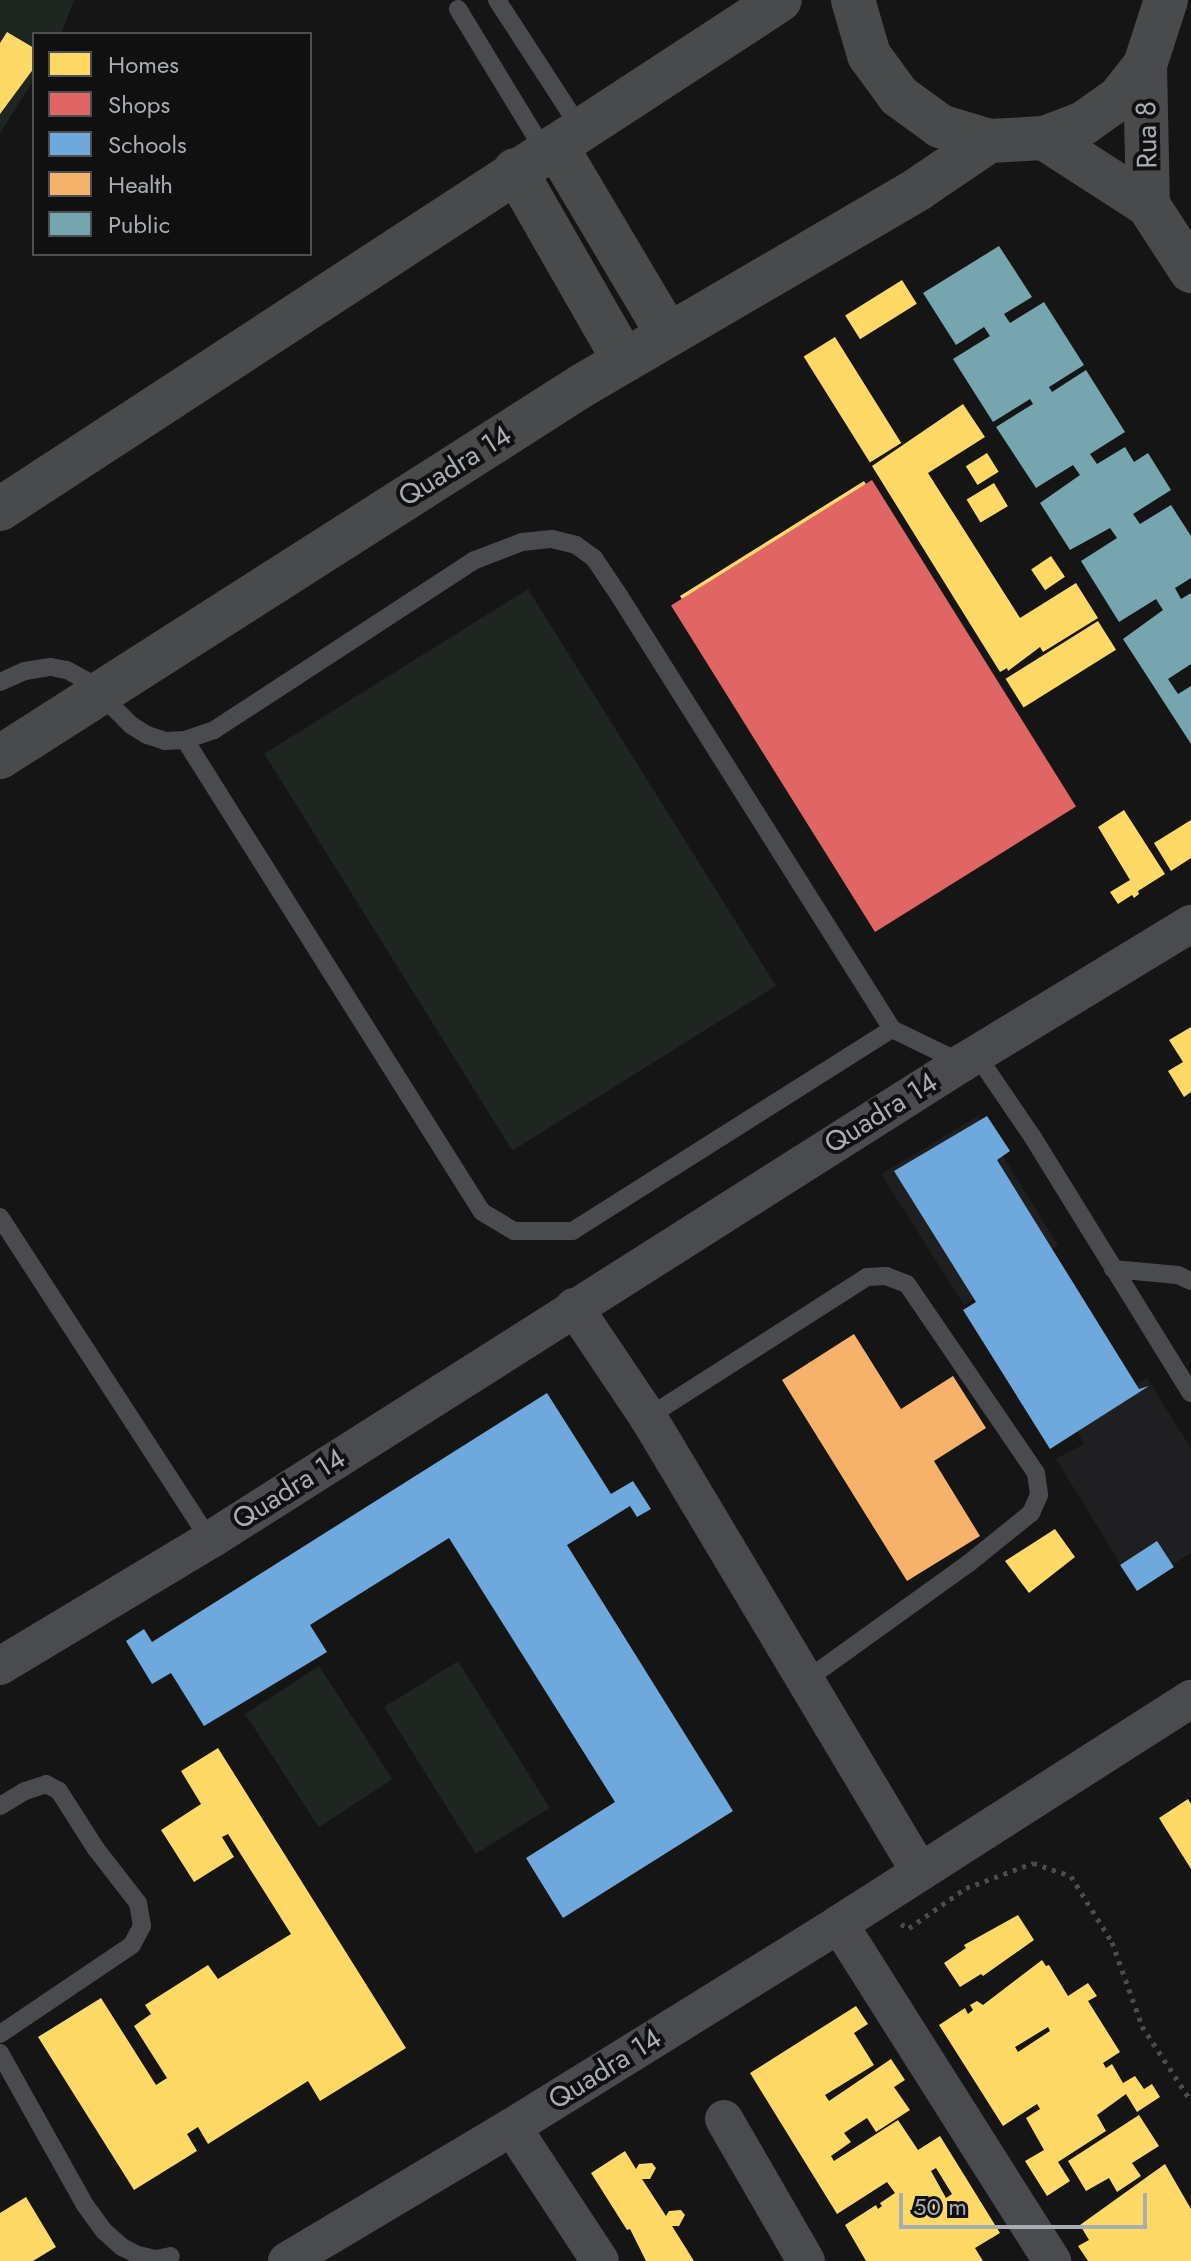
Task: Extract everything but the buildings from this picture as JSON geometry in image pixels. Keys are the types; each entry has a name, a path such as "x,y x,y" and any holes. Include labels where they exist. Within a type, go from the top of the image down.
{"main road":[{"path":"0,509 780,0"},
{"path":"853,0 869,55 899,96 940,126 989,141 1044,138 1084,123 1119,98 1145,65 1170,3"},
{"name":"Rua 8","path":"1145,65 1148,205"},
{"name":"Rua 8","path":"1044,138 1148,205 1191,271"},
{"name":"Quadra 14","path":"0,757 667,333 918,189 989,141"},
{"path":"550,150 667,333"},
{"path":"550,150 624,360"}],"street":[{"name":"Quadra 14","path":"0,1666 210,1540 969,1058 1191,924"},
{"path":"574,1307 648,1417 920,1872"},
{"name":"Quadra 14","path":"287,2261 512,2127 1191,1699"},
{"path":"852,1915 1052,2261"},
{"path":"724,2119 806,2261"},
{"path":"512,2127 600,2261"}],"lane":[{"path":"497,0 550,150"},
{"path":"458,9 550,150"},
{"path":"0,682 25,671 51,667 67,670 98,692 131,725 147,735 165,741 185,740 214,730 475,560 522,542 552,539 576,545 594,558 620,597 892,1029 969,1058 1032,1136 1191,1393"},
{"path":"185,740 482,1212 514,1231 573,1231 892,1029"},
{"path":"0,1217 210,1540"},
{"path":"1113,1269 1178,1275 1191,1281"},
{"path":"648,1417 867,1277 886,1276 907,1284 1036,1473 1039,1495 1031,1513 969,1563 806,1680"},
{"path":"0,1806 25,1791 46,1784 59,1791 96,1849 138,1903 142,1926 132,1945 0,2034"},
{"path":"0,2053 85,2205 104,2231 122,2247 138,2255 156,2259 171,2256"}],"path":[{"path":"852,1915 909,1928 966,1888 1033,1863 1071,1876 1112,1942 1142,2026 1191,2101"}],"shaded area":[{"path":"0,0 74,0 62,32 32,32 32,82 0,133"},
{"path":"528,589 776,986 512,1151 264,754"},
{"path":"978,1116 1058,1245 1049,1251 1086,1416 1147,1378 1191,1448 1191,1553 1135,1588 1056,1459 1084,1444 996,1284 964,1305 881,1174"},
{"path":"458,1661 550,1808 476,1854 384,1707"},
{"path":"319,1666 393,1779 319,1827 245,1714"}]}
